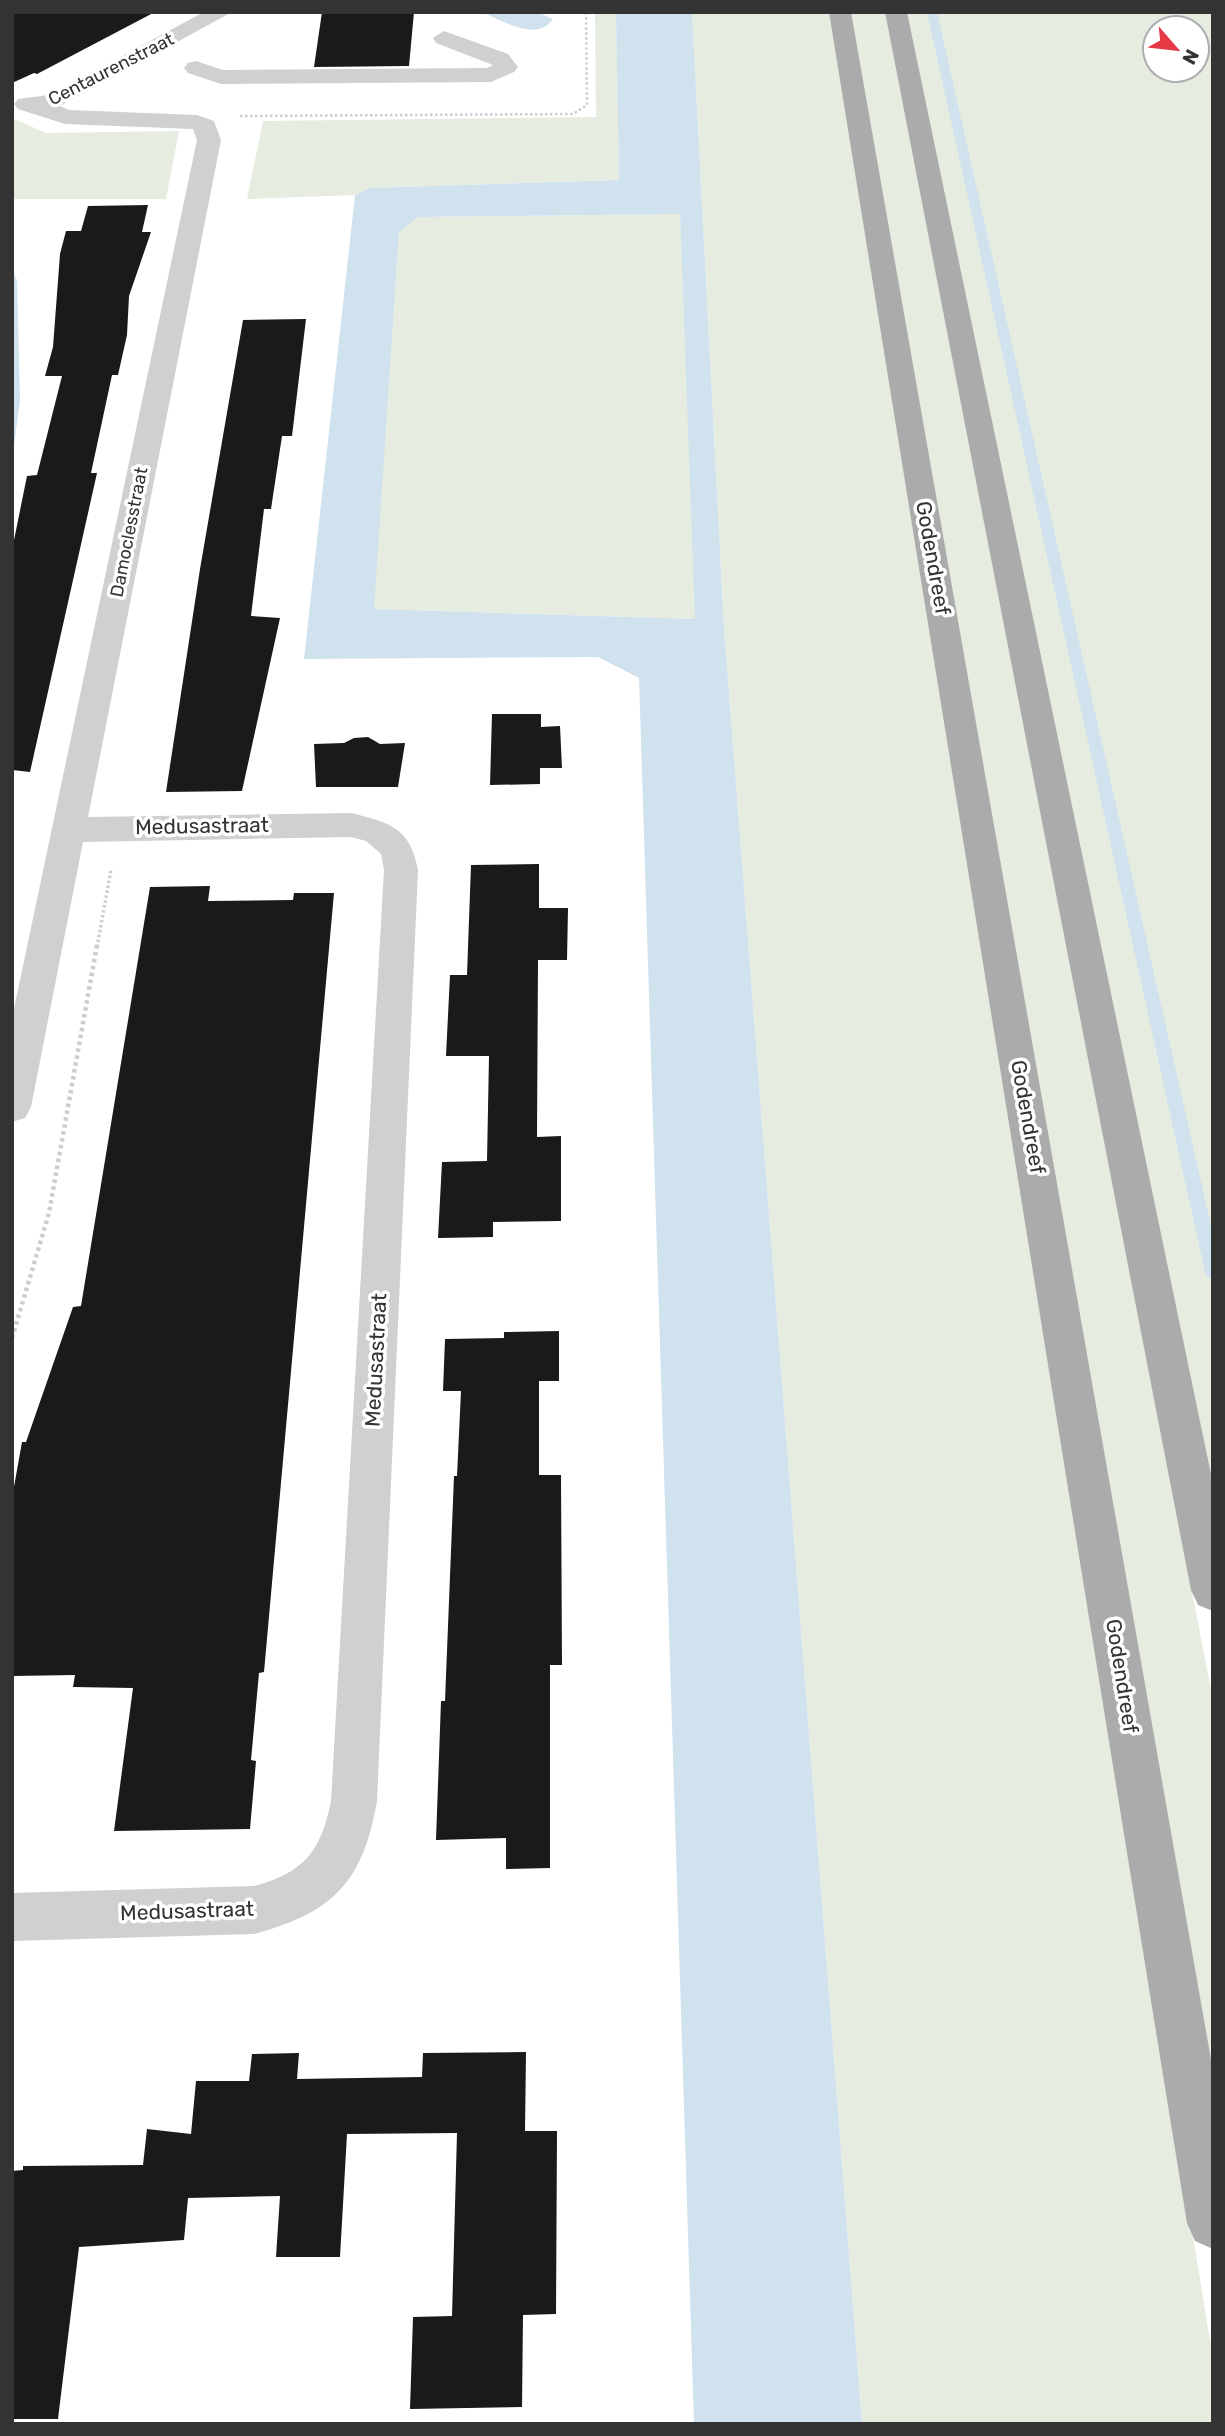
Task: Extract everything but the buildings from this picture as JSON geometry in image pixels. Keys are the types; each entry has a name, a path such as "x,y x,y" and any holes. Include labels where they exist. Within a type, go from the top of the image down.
{"main road":[{"name":"Godendreef","path":"840,12 1077,1401 1213,2222"},
{"path":"896,12 1213,1590"}],"street":[{"name":"Centaurenstraat","path":"25,103 57,100 221,12"},
{"path":"196,68 221,77 491,75 506,67 500,59 444,38"},
{"name":"Damoclesstraat","path":"12,1107 209,140 206,125 221,77"},
{"path":"25,103 65,117 186,119 206,125"},
{"name":"Medusastraat","path":"12,1917 254,1910 285,1904 313,1887 337,1862 350,1832 354,1801 401,870 397,848 377,832 351,825 70,830"}],"shaded area":[{"path":"595,12 616,12 619,180 370,188 355,195 247,199 263,121 596,117"},
{"path":"692,12 830,12 1213,2359 1213,2424 862,2424 724,628"},
{"path":"849,12 885,12 1213,1700 1213,2128"},
{"path":"901,12 1213,12 1213,1531"},
{"path":"12,118 46,133 179,131 166,199 12,199"},
{"path":"680,214 696,619 373,609 399,232 418,217"}],"water":[{"path":"482,12 537,12 553,19 546,26 529,29 519,28"},
{"path":"616,12 692,12 724,628 862,2424 694,2424 639,678 598,657 304,659 355,195 370,188 619,180","holes":["680,214 695,619 374,609 399,232 418,217"]},
{"path":"12,271 17,280 20,400 12,461"}],"waterway":[{"path":"932,12 1213,1272"}]}
